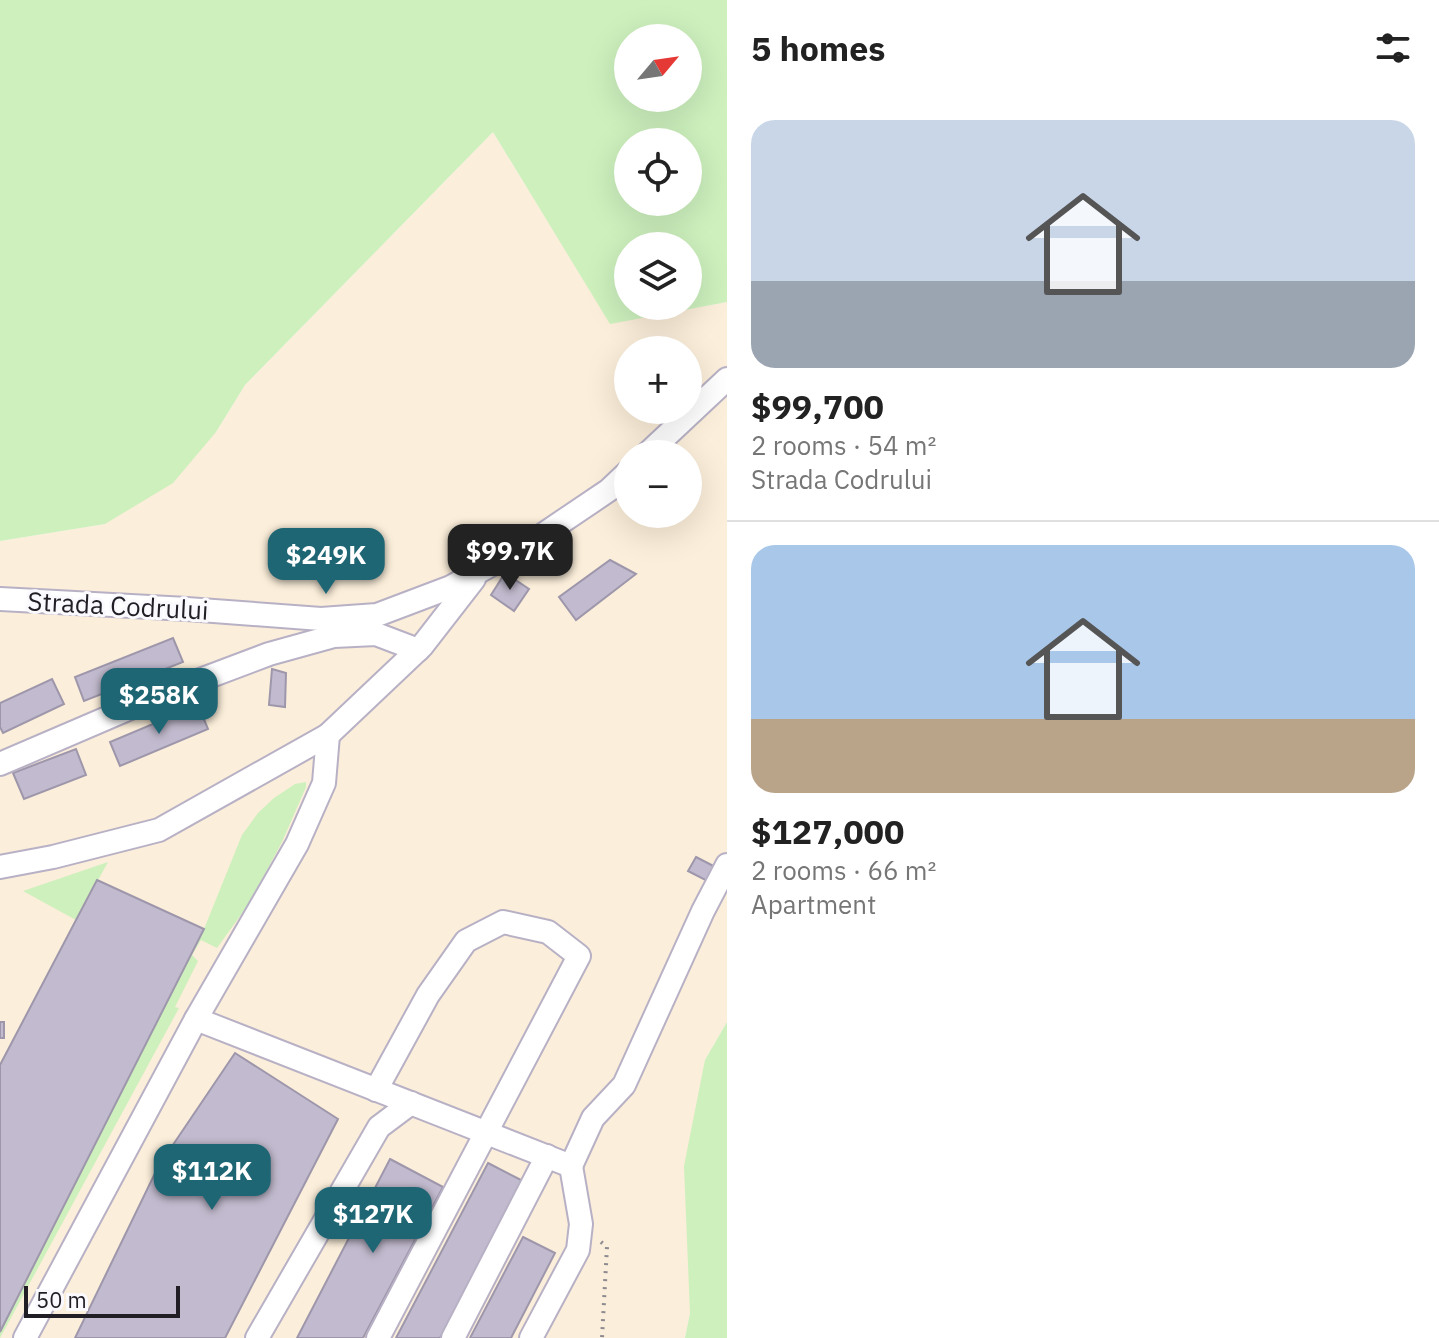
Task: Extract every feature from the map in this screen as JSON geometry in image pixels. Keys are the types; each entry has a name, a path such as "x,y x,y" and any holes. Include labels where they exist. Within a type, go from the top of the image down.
{"street":[{"path":"662,440 727,379"},
{"name":"Strada Codrului","path":"0,599 321,619 377,615 451,587 480,572 529,544 614,485"},
{"path":"0,867 159,830 328,735 418,650 480,572"},
{"path":"0,764 163,694 269,654 334,636 376,634 418,650"},
{"path":"25,1338 196,1019 297,844 324,783 328,735"},
{"path":"531,1338 578,1250 581,1224 571,1166 593,1118 624,1085 727,865"},
{"path":"376,1090 428,995 466,941 503,922 548,932 579,956 378,1338"},
{"path":"196,1019 571,1166"},
{"path":"257,1338 379,1127 411,1103"},
{"path":"453,1338 547,1156"}],"path":[{"path":"581,1224 607,1247 602,1338"}],"shaded area":[{"path":"493,132 610,323 627,320 702,320 702,306 727,302 727,1022 705,1060 690,1313 685,1338 0,1338 0,541 105,524 216,432 245,385"}],"green space":[{"path":"0,0 727,0 727,302 702,307 702,232 614,232 614,320 631,320 610,324 493,132 245,385 216,432 173,483 105,524 0,541"},
{"path":"306,782 282,842 248,905 217,948 201,940 192,955 198,961 175,1007 179,1008 0,1338 0,1332 204,929 242,835 274,798 295,784"},
{"path":"108,862 76,920 23,891"},
{"path":"727,1022 727,1338 685,1338 690,1313 684,1166 705,1060"}],"building":[{"path":"610,560 636,574 576,620 559,597"},
{"path":"505,573 529,589 514,611 491,595"},
{"path":"173,638 183,662 84,701 75,677"},
{"path":"272,669 286,673 285,707 269,705"},
{"path":"52,679 64,704 3,733 0,703"},
{"path":"198,705 208,729 120,766 110,742"},
{"path":"76,749 86,775 24,799 13,773"},
{"path":"696,857 727,873 727,891 688,871"},
{"path":"97,880 204,929 0,1332 0,1065"},
{"path":"0,1022 4,1022 4,1038 0,1038"},
{"path":"235,1053 338,1119 225,1338 75,1338 158,1167"},
{"path":"390,1159 443,1187 363,1338 297,1338"},
{"path":"488,1163 523,1181 440,1338 396,1338"},
{"path":"523,1237 555,1253 511,1338 470,1338"}]}
